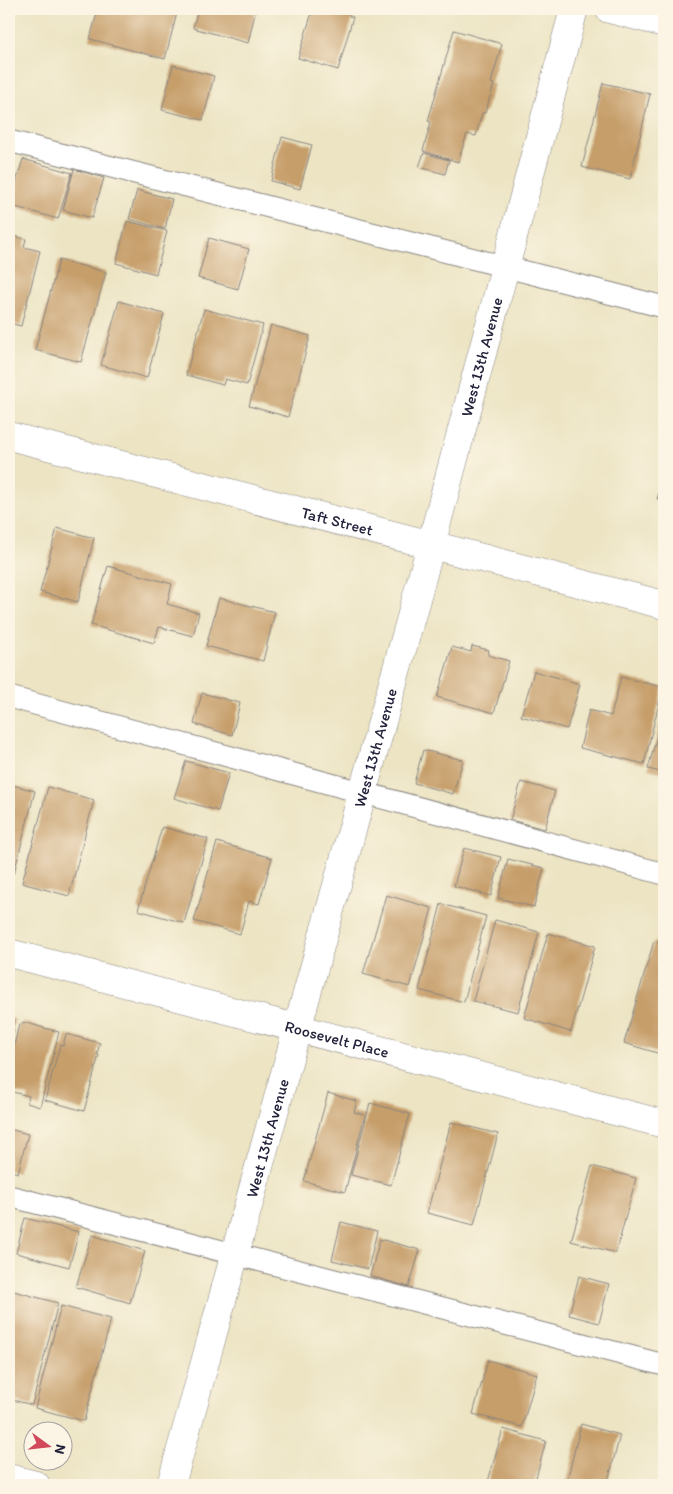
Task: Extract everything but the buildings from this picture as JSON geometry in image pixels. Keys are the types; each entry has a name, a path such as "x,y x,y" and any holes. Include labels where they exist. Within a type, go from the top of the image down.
{"street":[{"name":"West 13th Avenue","path":"171,1485 431,545 574,9"},
{"path":"609,9 664,23"},
{"name":"Taft Street","path":"9,436 664,606"},
{"name":"Roosevelt Place","path":"9,953 664,1124"},
{"path":"9,1478 36,1485"}],"lane":[{"path":"9,140 664,308"},
{"path":"9,697 664,874"},
{"path":"9,1196 664,1365"}]}
